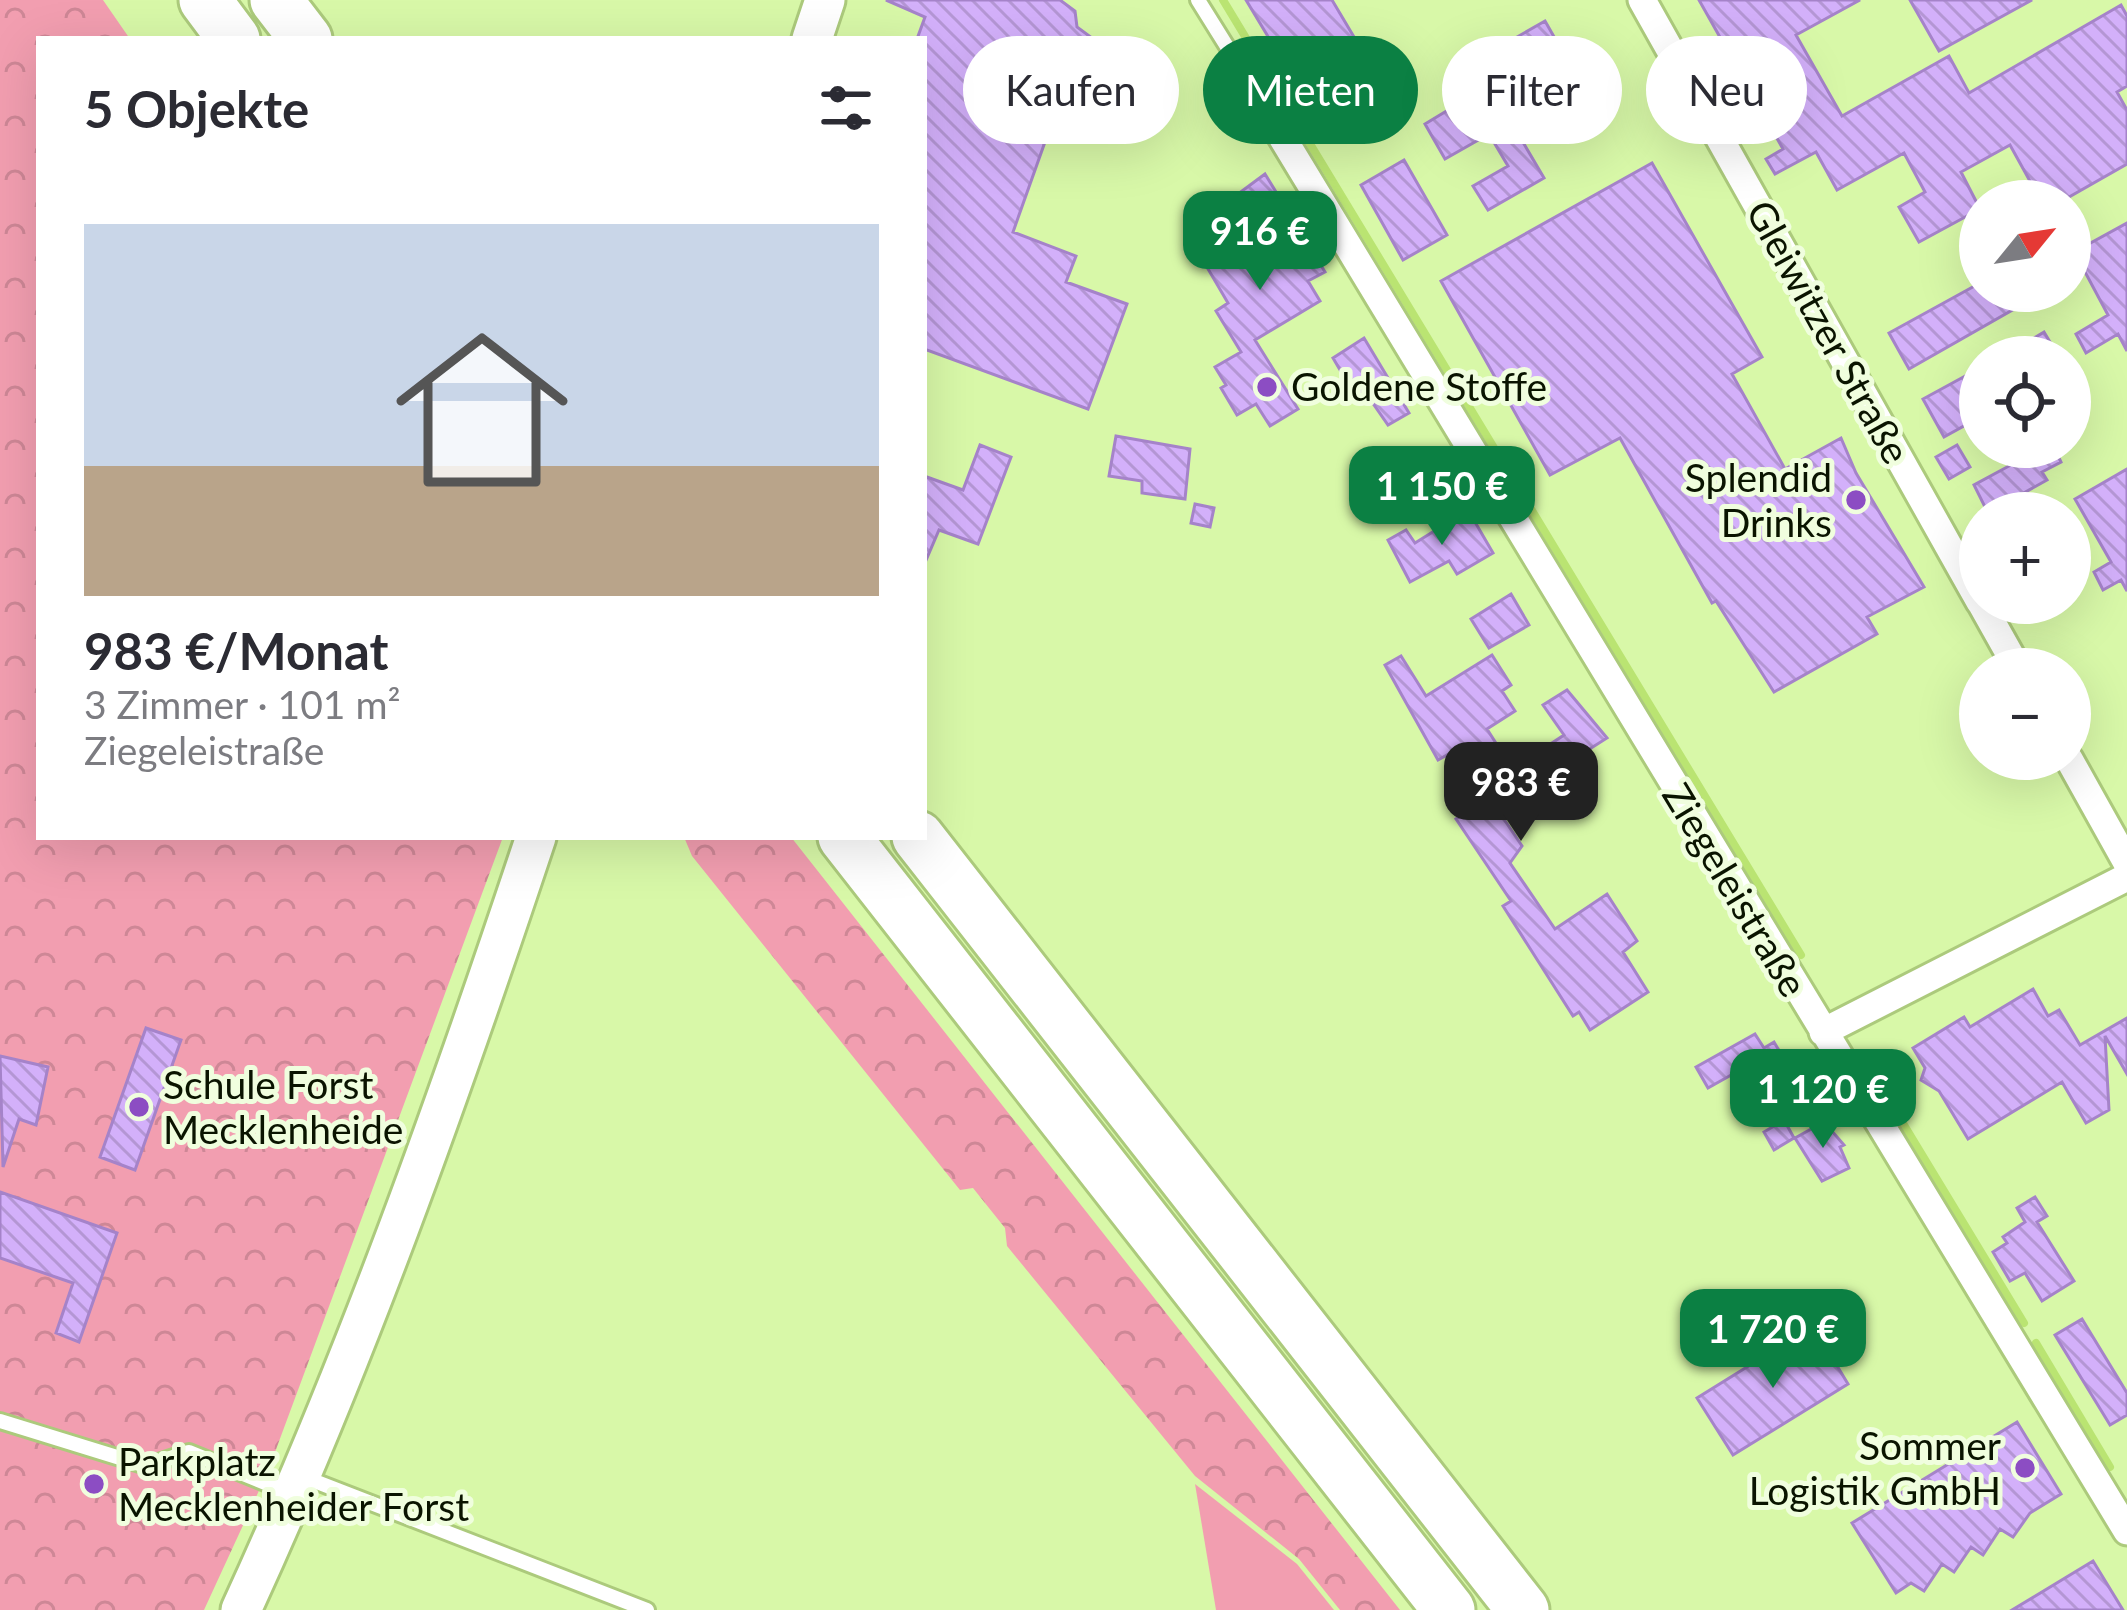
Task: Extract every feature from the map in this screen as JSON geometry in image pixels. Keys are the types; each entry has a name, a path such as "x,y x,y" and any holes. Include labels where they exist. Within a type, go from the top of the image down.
{"highway":[{"path":"205,0 232,36"},
{"path":"276,0 304,36"},
{"path":"846,840 1449,1610"},
{"path":"920,840 1523,1610"}],"main road":[{"path":"813,36 825,0"},
{"path":"241,1610 295,1485 482,998 535,840"}],"street":[{"name":"Gleiwitzer Straße","path":"1642,0 1959,565"},
{"name":"Ziegeleistraße","path":"1286,144 2127,1531"},
{"path":"2080,780 2127,863"},
{"path":"1822,1032 2127,877"}],"lane":[{"name":"Ziegeleistraße","path":"1198,0 1220,36"},
{"path":"0,1421 146,1466 189,1452 646,1610"}],"green space":[{"path":"0,0 103,0 128,36 36,36 36,840 502,840 268,1471 204,1610 0,1610"},
{"path":"685,840 793,840 1400,1610 1340,1610 1299,1559 1195,1476 1007,1246 1005,1228 973,1188 960,1190 692,856"},
{"path":"1195,1484 1297,1564 1334,1610 1216,1610"}],"building":[{"path":"886,0 1060,0 1075,11 1077,27 1089,36 963,36 963,144 1044,144 1013,232 1076,256 1066,282 1127,304 1088,409 927,350 927,36 918,36 925,17"},
{"path":"1246,0 1332,0 1353,36 1268,36"},
{"path":"1699,0 1860,0 1797,36 1719,36"},
{"path":"1910,0 2032,0 1939,51"},
{"path":"2121,5 2127,16 2127,86 2117,92 2127,110 2127,164 2091,184 2091,180 2029,180 2010,145 1961,172 1965,180 1959,180 1959,220 1919,242 1899,207 1925,192 1904,153 1837,190 1816,152 1775,174 1766,159 1783,149 1780,144 1807,144 1807,54 1842,116 1949,56 1969,93"},
{"path":"1545,21 1554,36 1519,36"},
{"path":"1442,114 1442,144 1471,144 1445,159 1425,124"},
{"path":"1495,144 1524,144 1544,178 1488,210 1473,186 1508,166"},
{"path":"1404,160 1447,235 1403,260 1361,185"},
{"path":"1652,163 1762,357 1732,374 1785,469 1841,438 1856,473 1924,587 1867,617 1877,634 1774,692 1716,601 1712,603 1620,438 1550,475 1441,281"},
{"path":"1265,174 1325,272 1308,281 1320,301 1255,340 1298,409 1270,426 1256,404 1237,415 1221,388 1226,385 1215,367 1241,352 1216,311 1228,303 1201,257 1231,234 1225,224 1233,220 1223,205"},
{"path":"2127,223 2127,351 2118,334 2091,350 2091,336 2077,336 2108,315 2091,283 2091,243"},
{"path":"1959,295 1959,312 2009,312 1959,336 1959,341 1909,369 1889,333"},
{"path":"1364,338 1409,413 1388,425 1365,392 1358,396 1353,392 1333,358"},
{"path":"1959,379 1959,429 1944,437 1923,399"},
{"path":"1116,436 1190,449 1185,499 1142,493 1142,481 1109,476"},
{"path":"980,445 1011,457 978,544 939,530 927,558 927,477 963,490"},
{"path":"1957,445 1959,468 1968,468 1949,479 1936,457"},
{"path":"2005,468 2050,468 2042,472 2047,480 2026,492 1978,492 1974,485"},
{"path":"2127,469 2127,591 2121,580 2103,590 2094,572 2111,562 2091,527 2091,492 2087,492"},
{"path":"1195,504 1214,508 1210,527 1191,523"},
{"path":"1468,510 1493,553 1457,574 1449,561 1410,582 1388,540 1406,530 1415,543"},
{"path":"1511,594 1529,625 1489,648 1471,619"},
{"path":"1492,655 1511,685 1502,691 1515,711 1487,729 1520,781 1491,800 1522,846 1510,863 1555,929 1607,894 1637,941 1623,952 1648,992 1590,1030 1579,1012 1573,1016 1503,906 1511,901 1456,819 1479,804 1447,755 1438,760 1385,665 1401,656 1426,696"},
{"path":"1567,690 1607,738 1566,764 1552,743 1564,735 1543,705"},
{"path":"2033,989 2048,1016 2059,1010 2080,1045 2127,1018 2127,1074 2105,1036 2109,1110 2086,1123 2062,1082 1968,1139 1939,1091 1921,1080 1925,1068 1913,1048 1964,1017 1970,1027"},
{"path":"146,1028 181,1040 135,1170 100,1157"},
{"path":"1755,1034 1764,1048 1774,1042 1793,1074 1764,1090 1749,1065 1708,1088 1696,1067"},
{"path":"0,1056 48,1067 36,1125 19,1119 3,1167"},
{"path":"1784,1120 1794,1138 1774,1150 1764,1132"},
{"path":"1824,1122 1844,1145 1840,1147 1849,1168 1822,1181 1795,1138"},
{"path":"0,1192 117,1233 79,1342 56,1333 73,1283 0,1258"},
{"path":"2035,1197 2047,1216 2037,1222 2074,1281 2042,1301 2025,1273 2010,1281 1993,1252 2007,1243 2003,1237 2025,1222 2017,1208"},
{"path":"2082,1319 2127,1393 2127,1415 2110,1425 2055,1335"},
{"path":"1813,1326 1848,1384 1733,1455 1697,1398"},
{"path":"2017,1422 2061,1494 2030,1513 2013,1537 2000,1529 1983,1555 1971,1547 1954,1572 1942,1564 1924,1591 1911,1583 1896,1593 1852,1523"},
{"path":"2093,1561 2123,1610 2012,1610"}],"waterway":[{"path":"1223,0 1801,955"},
{"path":"1881,1087 2024,1323"},
{"path":"2036,1343 2110,1467"}],"place":[{"name":"Goldene Stoffe","path":"1267,387"},
{"name":"Splendid Drinks","path":"1856,500"},
{"name":"Schule Forst Mecklenheide","path":"139,1107"},
{"name":"Sommer Logistik GmbH","path":"2025,1468"},
{"name":"Parkplatz Mecklenheider Forst","path":"94,1484"}]}
